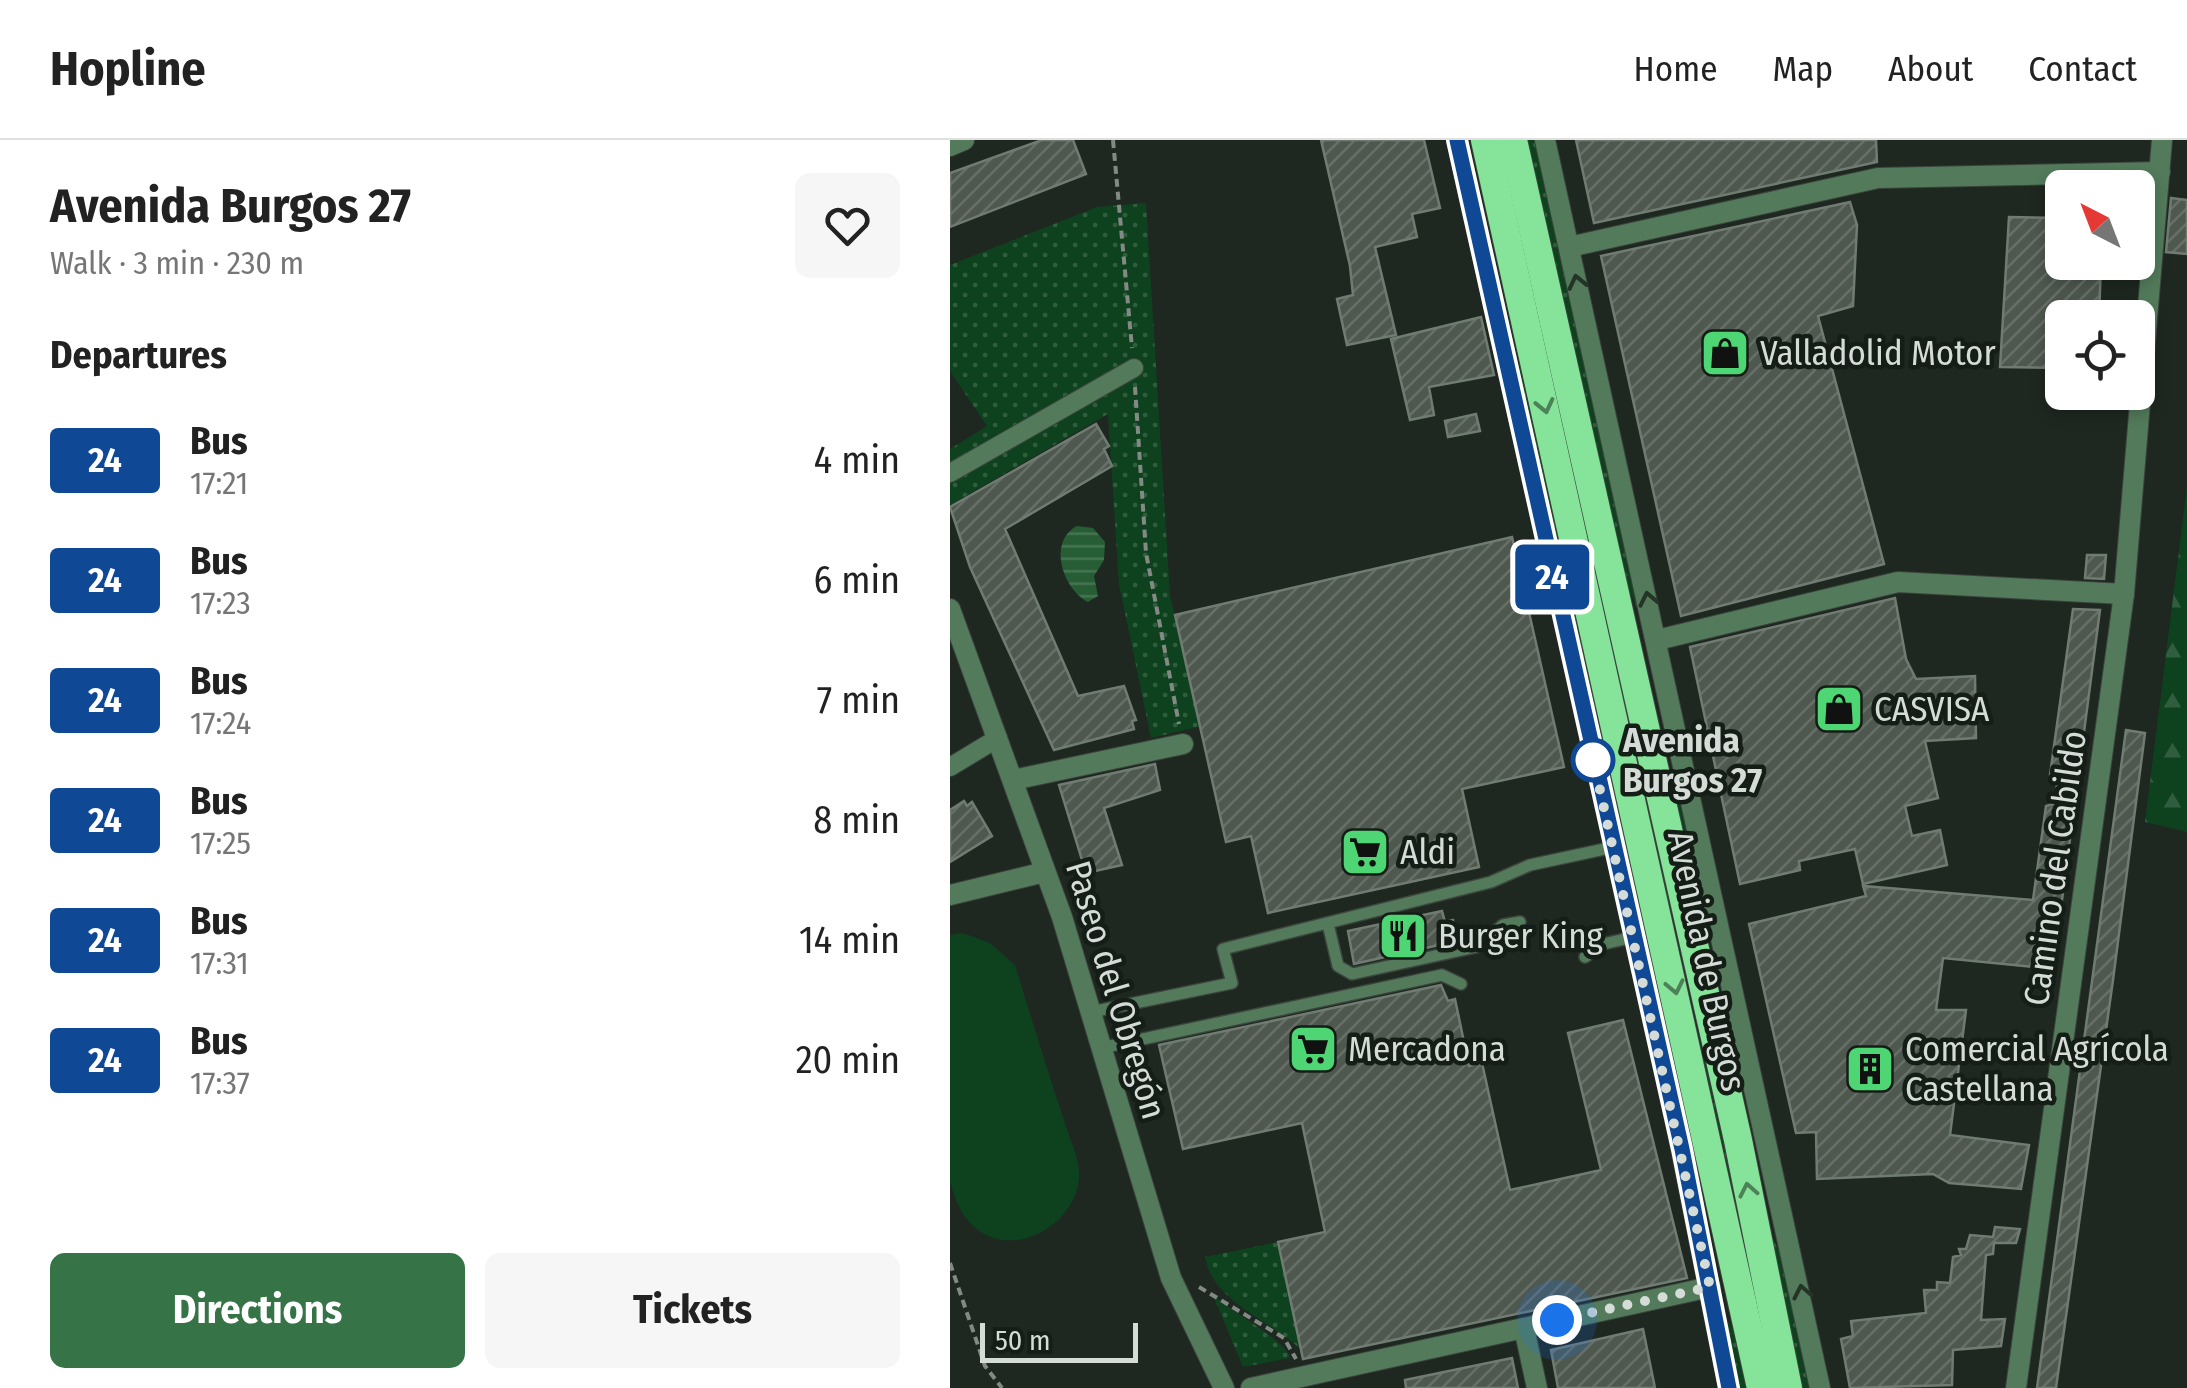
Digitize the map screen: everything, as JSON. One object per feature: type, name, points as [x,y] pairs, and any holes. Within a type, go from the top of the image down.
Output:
[{"type":"highway","name":"Avenida de Burgos","points":[[1485,140],[1679,942],[1711,1023],[1788,1388]]},
{"type":"highway","name":"Avenida de Burgos","points":[[1513,140],[1635,682],[1679,942],[1683,1029],[1760,1388]]},
{"type":"street","points":[[950,146],[964,140]]},
{"type":"street","name":"Avenida de Burgos","points":[[1457,140],[1676,1123],[1729,1388]]},
{"type":"street","name":"Avenida de Burgos","points":[[1545,140],[1792,1245],[1820,1388]]},
{"type":"street","name":"Camino del Cabildo","points":[[2016,1388],[2124,594],[2162,140]]},
{"type":"street","points":[[1569,247],[1878,178],[2160,172]]},
{"type":"street","points":[[1496,319],[1504,223]]},
{"type":"street","points":[[950,473],[1134,368]]},
{"type":"street","points":[[1657,640],[1898,582],[2124,594]]},
{"type":"street","name":"Paseo del Obregón","points":[[950,609],[1045,872],[1171,1278],[1224,1388]]},
{"type":"street","points":[[1575,680],[1645,932],[1679,942],[1706,922],[1709,875]]},
{"type":"street","points":[[1635,682],[1682,756]]},
{"type":"street","points":[[950,767],[998,738]]},
{"type":"street","points":[[1013,780],[1183,744]]},
{"type":"street","points":[[950,895],[1045,872]]},
{"type":"street","points":[[1676,1123],[1670,1047],[1683,1029],[1711,1023],[1732,1036],[1792,1245]]},
{"type":"street","points":[[1693,1202],[1744,1308]]},
{"type":"street","points":[[1251,1388],[1710,1287]]},
{"type":"street","points":[[1524,1328],[1537,1388]]},
{"type":"lane","points":[[1090,1012],[1232,984],[1223,949],[1491,882],[1530,865],[1614,848]]},
{"type":"lane","points":[[1328,924],[1338,966],[1352,974],[1476,948],[1503,925],[1520,922]]},
{"type":"lane","points":[[1585,957],[1603,944],[1634,937]]},
{"type":"lane","points":[[1101,1048],[1442,975],[1461,984]]},
{"type":"path","points":[[1113,140],[1146,553],[1183,744]]},
{"type":"path","points":[[950,1262],[986,1366],[1002,1388]]},
{"type":"path","points":[[1171,1278],[1212,1291],[1284,1338],[1297,1359]]},
{"type":"green space","points":[[1497,140],[1503,140],[1675,905],[1668,906]]},
{"type":"green space","points":[[1528,140],[1536,140],[1644,625],[1623,575]]},
{"type":"green space","points":[[1146,203],[1170,596],[1202,726],[1151,738],[1119,584],[1108,414],[950,505],[950,449],[987,426],[950,371],[950,265],[1097,207]]},
{"type":"green space","points":[[1521,352],[1610,754],[1577,655],[1519,389]]},
{"type":"green space","points":[[2187,487],[2187,832],[2145,822]]},
{"type":"green space","points":[[1670,781],[1692,841],[1699,905]]},
{"type":"green space","points":[[963,933],[990,943],[1015,965],[1078,1165],[1079,1179],[1065,1212],[1052,1225],[1020,1240],[985,1235],[970,1223],[950,1182],[950,935]]},
{"type":"green space","points":[[1707,1057],[1777,1388],[1771,1388],[1700,1060]]},
{"type":"green space","points":[[1768,1227],[1788,1272],[1812,1388],[1799,1388]]},
{"type":"green space","points":[[1278,1242],[1301,1350],[1219,1287],[1205,1257]]},
{"type":"green space","points":[[1213,1295],[1279,1343],[1290,1358],[1243,1367]]},
{"type":"green space","points":[[1723,1313],[1742,1345],[1750,1388],[1738,1388]]},
{"type":"shaded area","points":[[1077,526],[1093,528],[1105,542],[1104,560],[1094,576],[1098,596],[1088,602],[1072,587],[1062,565],[1063,543]]},
{"type":"building","points":[[1042,140],[1073,140],[1086,174],[950,227],[950,173]]},
{"type":"building","points":[[1321,140],[1424,140],[1440,208],[1412,214],[1417,237],[1375,247],[1396,335],[1347,345],[1337,299],[1353,295],[1350,266]]},
{"type":"building","points":[[1576,140],[1876,140],[1877,162],[1594,223]]},
{"type":"building","points":[[2171,198],[2187,200],[2187,254],[2166,252]]},
{"type":"building","points":[[1850,202],[1857,225],[1853,306],[1818,316],[1884,564],[1681,616],[1601,256]]},
{"type":"building","points":[[2009,217],[2045,218],[2045,280],[2100,280],[2100,300],[2045,300],[2045,368],[2000,367]]},
{"type":"building","points":[[1481,317],[1494,375],[1429,387],[1434,415],[1410,420],[1391,339]]},
{"type":"building","points":[[1476,414],[1480,431],[1448,437],[1445,421]]},
{"type":"building","points":[[1096,424],[1109,446],[1104,449],[1112,466],[1005,529],[1078,696],[1124,686],[1136,720],[1132,721],[1134,729],[1054,750],[970,567],[950,507]]},
{"type":"building","points":[[1512,537],[1564,767],[1462,789],[1479,867],[1268,913],[1251,836],[1226,842],[1175,615]]},
{"type":"building","points":[[2087,555],[2106,555],[2104,579],[2085,578]]},
{"type":"building","name":"CASVISA","points":[[1895,598],[1906,659],[1916,679],[1975,676],[1976,738],[1925,741],[1938,798],[1905,806],[1912,836],[1940,830],[1947,865],[1863,884],[1855,849],[1799,861],[1800,870],[1740,884],[1690,647]]},
{"type":"building","points":[[2073,609],[2100,610],[2053,969],[1943,958],[1936,1010],[1966,1010],[1950,1135],[2029,1145],[2021,1189],[1949,1183],[1933,1174],[1817,1179],[1816,1132],[1796,1133],[1749,924],[1866,896],[1863,886],[2033,900],[2046,806],[2060,802],[2054,774],[2050,775]]},
{"type":"building","points":[[2126,730],[2145,733],[2113,980],[2056,1388],[2037,1388]]},
{"type":"building","points":[[1155,764],[1160,790],[1104,808],[1122,865],[1086,873],[1059,785]]},
{"type":"building","points":[[964,801],[967,806],[972,802],[992,836],[950,862],[950,810]]},
{"type":"building","name":"Burger King","points":[[1442,911],[1445,922],[1453,920],[1457,941],[1354,964],[1348,931]]},
{"type":"building","points":[[1441,985],[1448,1001],[1455,999],[1469,1066],[1482,1063],[1510,1190],[1601,1170],[1568,1033],[1623,1020],[1687,1278],[1303,1359],[1278,1242],[1325,1232],[1302,1123],[1183,1149],[1159,1045]]},
{"type":"building","points":[[1995,1227],[2020,1229],[2016,1243],[1994,1243],[1993,1254],[1986,1255],[1981,1320],[2005,1319],[2001,1346],[1953,1350],[1952,1385],[1850,1388],[1841,1339],[1853,1336],[1851,1321],[1926,1313],[1924,1290],[1937,1290],[1937,1282],[1950,1283],[1953,1257],[1961,1255],[1959,1249],[1966,1249],[1970,1235],[1993,1237]]},
{"type":"building","points":[[1643,1329],[1655,1388],[1558,1388],[1551,1350]]},
{"type":"building","points":[[1512,1358],[1518,1388],[1406,1388],[1405,1380]]},
{"type":"bus line","name":"24","points":[[1457,140],[1682,1149],[1729,1388]]},
{"type":"place","name":"Valladolid Motor","points":[[1725,353]]},
{"type":"place","name":"CASVISA","points":[[1839,709]]},
{"type":"place","name":"Avenida Burgos 27","points":[[1593,760]]},
{"type":"place","name":"Aldi","points":[[1365,852]]},
{"type":"place","name":"Burger King","points":[[1403,936]]},
{"type":"place","name":"Mercadona","points":[[1313,1049]]},
{"type":"place","name":"Comercial Agrícola Castellana","points":[[1870,1069]]},
{"type":"route","points":[[1557,1320],[1710,1287],[1592,754],[1593,760]]}]
